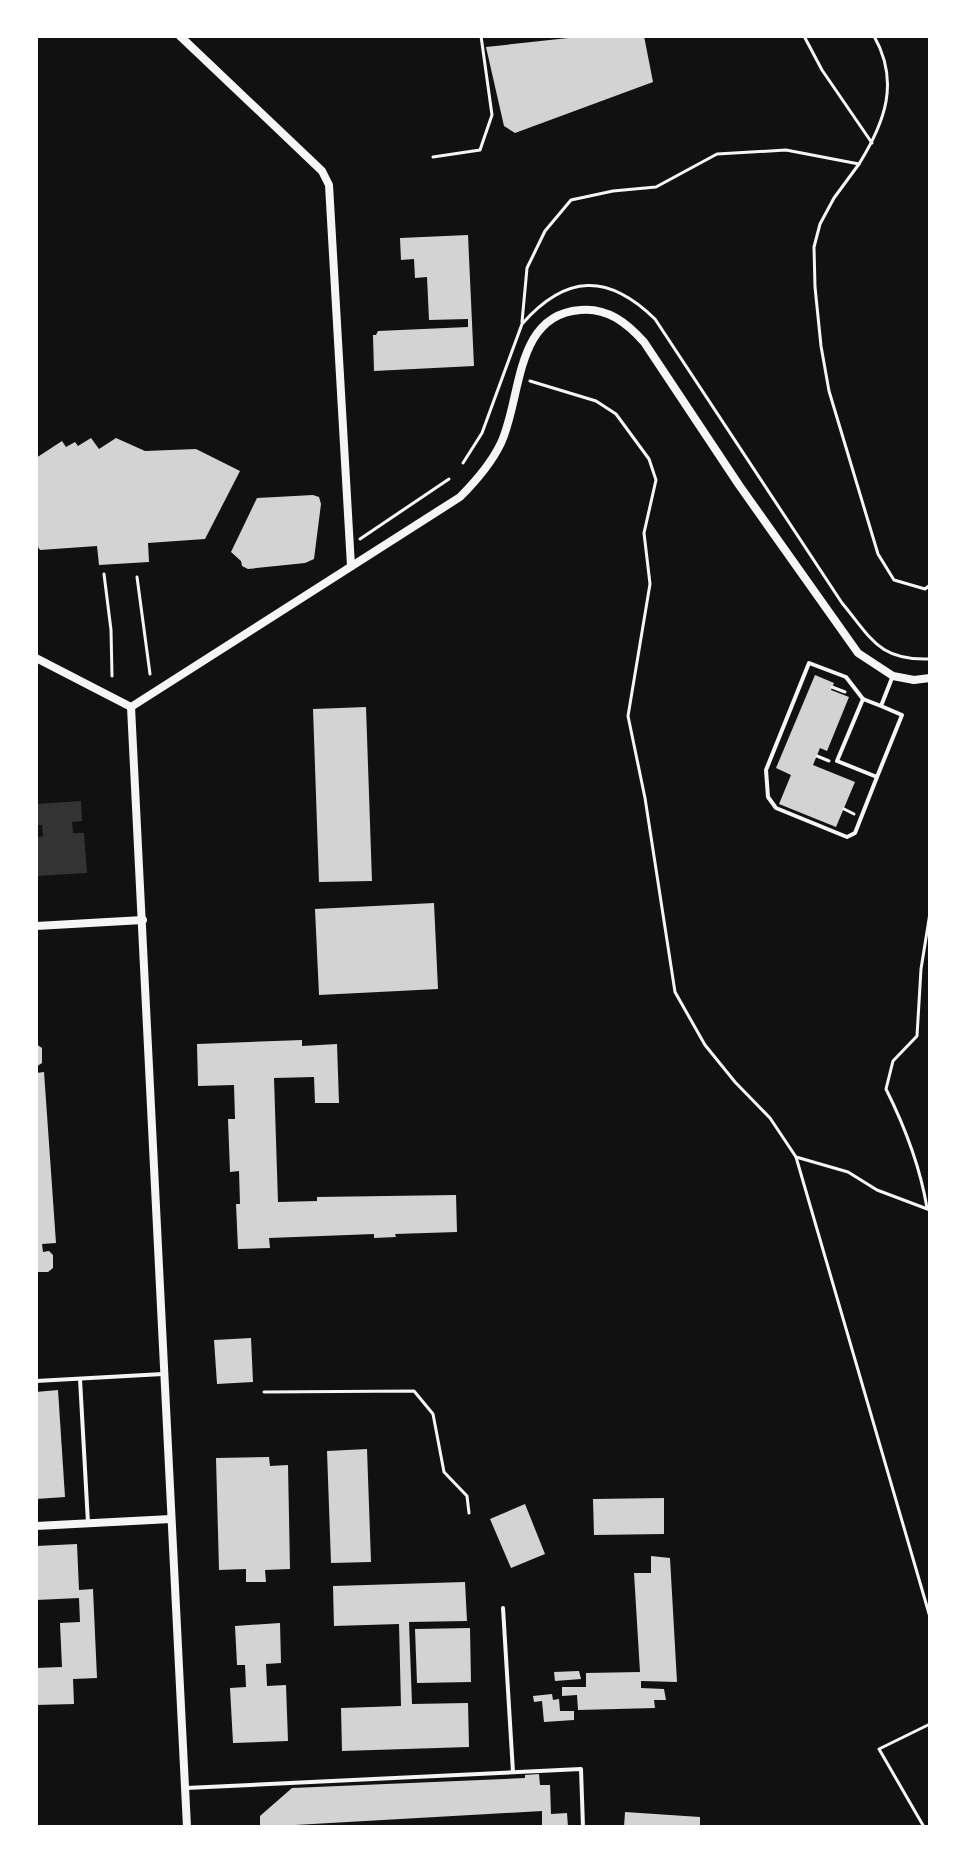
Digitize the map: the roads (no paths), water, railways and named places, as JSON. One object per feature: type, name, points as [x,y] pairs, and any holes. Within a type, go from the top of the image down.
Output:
[{"type":"street","points":[[180,36],[322,171],[329,185],[351,566]]},
{"type":"street","points":[[131,707],[460,497],[481,475],[507,428],[526,353],[537,332],[550,320],[568,312],[600,311],[619,319],[644,342],[851,645],[866,660],[893,676],[914,680],[930,678]]},
{"type":"street","points":[[36,658],[131,707]]},
{"type":"street","points":[[131,707],[187,1827]]},
{"type":"street","points":[[36,926],[143,920]]},
{"type":"street","points":[[36,1526],[171,1519]]},
{"type":"lane","points":[[809,663],[846,677],[863,699],[902,715],[855,833],[847,837],[776,808],[768,797],[766,770],[809,663]]},
{"type":"lane","points":[[881,706],[893,676]]},
{"type":"lane","points":[[863,699],[837,761],[877,777]]},
{"type":"lane","points":[[36,1381],[163,1374]]},
{"type":"lane","points":[[80,1379],[88,1523]]},
{"type":"lane","points":[[503,1608],[513,1772]]},
{"type":"lane","points":[[185,1788],[581,1769],[583,1827]]}]
